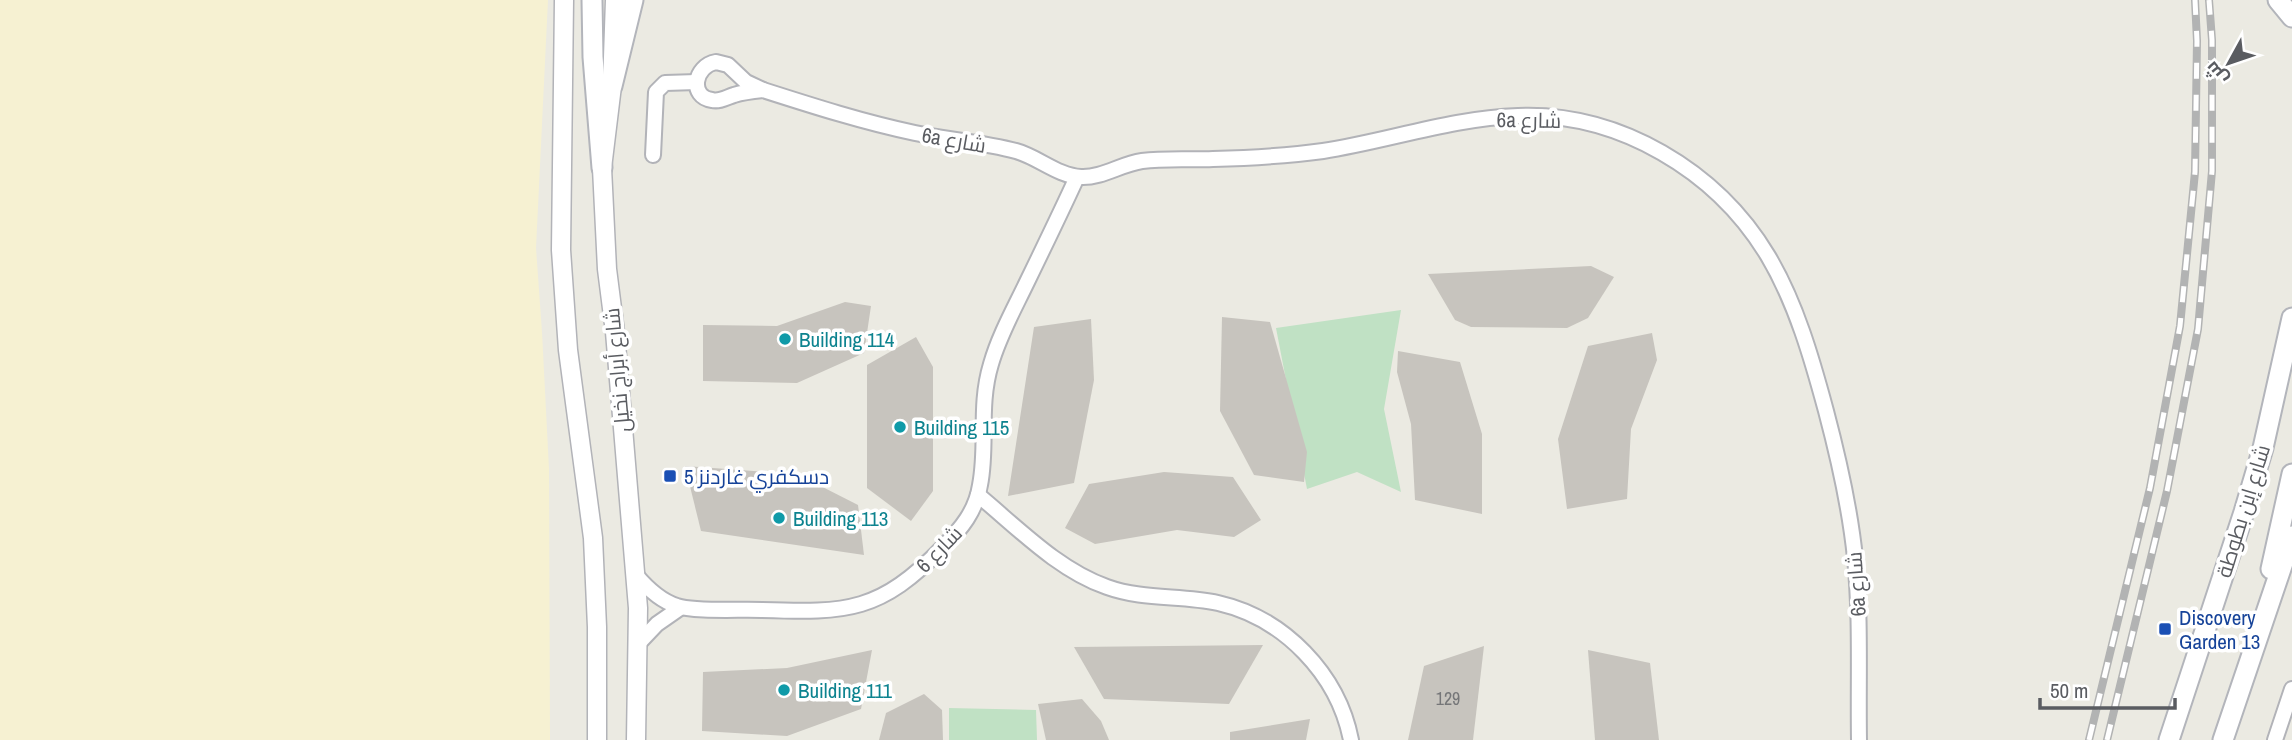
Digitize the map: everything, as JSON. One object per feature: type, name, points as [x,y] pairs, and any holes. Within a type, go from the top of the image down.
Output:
[{"type":"main road","points":[[592,0],[593,57],[602,168]]},
{"type":"main road","points":[[612,86],[633,0]]},
{"type":"main road","points":[[2278,0],[2292,17]]},
{"type":"main road","name":"شارع إبن بطوطة","points":[[2169,740],[2245,512],[2263,448],[2292,318]]},
{"type":"main road","points":[[2258,642],[2276,540],[2292,474]]},
{"type":"main road","points":[[2224,740],[2292,536]]},
{"type":"main road","points":[[2258,642],[2292,570]]},
{"type":"street","name":"شارع أبراج نخيل","points":[[564,0],[561,250],[568,350],[593,538],[598,639],[597,740]]},
{"type":"street","name":"شارع أبراج نخيل","points":[[615,0],[612,86],[602,168],[607,269],[636,575],[636,740]]},
{"type":"street","points":[[716,62],[728,65],[746,82],[762,90],[710,100],[700,93],[696,82],[700,70],[716,62]]},
{"type":"street","points":[[653,155],[656,92],[665,83],[696,82]]},
{"type":"street","name":"6a شارع","points":[[762,90],[883,126],[1014,150],[1077,177],[1090,177],[1139,162],[1260,157],[1325,150],[1452,125],[1517,116],[1551,117],[1616,131],[1647,144],[1676,161],[1703,180],[1728,203],[1749,228],[1768,256],[1783,286],[1811,358],[1834,442],[1852,530],[1858,613],[1859,740]]},
{"type":"street","name":"شارع 6","points":[[680,608],[822,611],[848,608],[871,601],[905,583],[961,529],[978,495],[982,476],[982,415],[991,363],[1008,320],[1077,177]]},
{"type":"street","points":[[978,495],[1054,557],[1094,582],[1126,593],[1227,606],[1257,617],[1276,629],[1294,642],[1321,672],[1341,707],[1351,740]]},
{"type":"street","points":[[636,575],[655,594],[680,608],[657,624],[638,644]]},
{"type":"street","points":[[2275,740],[2292,689]]},
{"type":"green space","points":[[1401,310],[1384,409],[1401,492],[1357,472],[1307,489],[1276,328]]},
{"type":"green space","points":[[949,708],[1036,710],[1037,740],[949,740]]},
{"type":"sand","points":[[0,0],[548,0],[536,248],[549,469],[550,740],[0,740]]},
{"type":"building","points":[[1591,266],[1614,277],[1588,318],[1567,328],[1471,327],[1455,320],[1428,274]]},
{"type":"building","name":"Building 114","points":[[845,302],[871,306],[864,353],[797,383],[703,381],[703,325],[777,326]]},
{"type":"building","points":[[1222,317],[1270,322],[1307,452],[1304,482],[1254,475],[1220,411]]},
{"type":"building","points":[[1091,319],[1094,380],[1074,483],[1008,496],[1034,327]]},
{"type":"building","points":[[1652,333],[1657,360],[1631,429],[1627,499],[1567,509],[1558,439],[1588,346]]},
{"type":"building","name":"Building 115","points":[[916,337],[933,367],[933,491],[911,521],[867,488],[867,365]]},
{"type":"building","points":[[1398,351],[1460,362],[1482,434],[1482,514],[1415,500],[1411,424],[1397,372]]},
{"type":"building","name":"Building 113","points":[[685,466],[797,474],[858,505],[864,555],[701,531]]},
{"type":"building","points":[[1164,472],[1233,477],[1261,520],[1234,537],[1177,530],[1095,544],[1065,528],[1089,484]]},
{"type":"building","points":[[1263,645],[1229,704],[1104,699],[1074,647]]},
{"type":"building","points":[[1484,646],[1473,740],[1408,740],[1424,666]]},
{"type":"building","name":"Building 111","points":[[872,650],[861,709],[787,736],[702,731],[703,672],[787,668]]},
{"type":"building","points":[[1588,650],[1650,663],[1659,740],[1595,740]]},
{"type":"building","points":[[924,694],[942,710],[943,740],[879,740],[886,713]]},
{"type":"building","points":[[1082,699],[1101,721],[1109,740],[1046,740],[1038,704]]},
{"type":"building","points":[[1310,719],[1306,740],[1230,740],[1230,732]]},
{"type":"railway","points":[[2089,740],[2150,488],[2180,326],[2195,172],[2195,0]]},
{"type":"railway","points":[[2107,740],[2167,491],[2198,329],[2212,171],[2212,40],[2209,0]]},
{"type":"place","name":"Building 114","points":[[785,339]]},
{"type":"place","name":"Building 115","points":[[900,427]]},
{"type":"place","name":"دسكفري غاردنز 5","points":[[670,476]]},
{"type":"place","name":"Building 113","points":[[779,518]]},
{"type":"place","name":"Discovery Garden 13","points":[[2165,629]]},
{"type":"place","name":"Building 111","points":[[784,690]]}]
